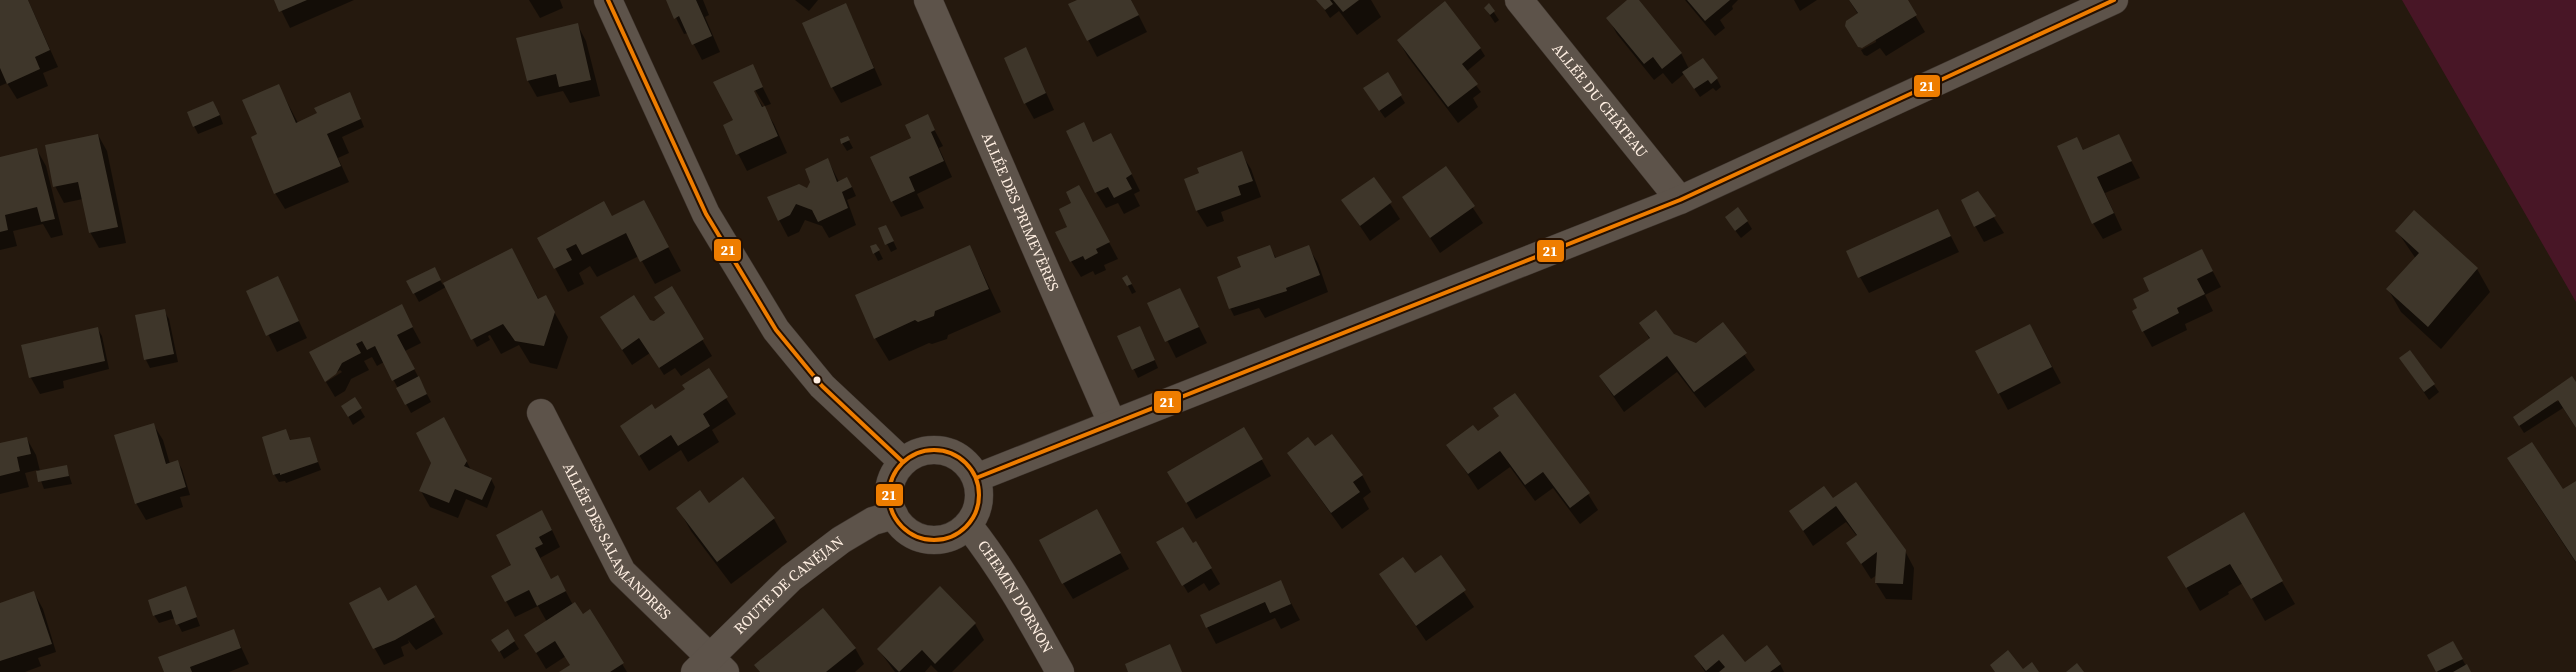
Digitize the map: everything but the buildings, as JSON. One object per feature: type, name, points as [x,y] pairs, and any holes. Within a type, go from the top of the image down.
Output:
[{"type":"street","points":[[608,0],[706,214],[776,330],[822,386],[903,462]]},
{"type":"street","name":"ALLÉE DES PRIMEVÈRES","points":[[928,0],[1112,423]]},
{"type":"street","name":"ALLÉE DU CHÂTEAU","points":[[1519,0],[1680,200]]},
{"type":"street","points":[[976,478],[1680,200],[2114,0]]},
{"type":"street","name":"ALLÉE DES SALAMANDRES","points":[[541,414],[622,572],[710,667]]},
{"type":"street","points":[[929,450],[944,451],[957,456],[968,466],[976,478],[979,502],[968,525],[957,534],[943,539],[929,540],[915,536],[903,528],[894,516],[890,499],[891,482],[903,462],[915,454],[929,450]]},
{"type":"street","name":"ROUTE DE CANÉJAN","points":[[710,667],[790,578],[841,540],[872,521],[894,516]]},
{"type":"street","name":"CHEMIN D'ORNON","points":[[968,525],[998,562],[1060,672]]},
{"type":"shaded area","points":[[2402,0],[2576,0],[2576,302]]},
{"type":"transit line","name":"21","points":[[608,0],[706,214],[776,330],[822,386],[903,462]]},
{"type":"transit line","name":"21","points":[[976,478],[1680,200],[2114,0]]},
{"type":"transit line","name":"21","points":[[934,450],[951,454],[966,463],[975,478],[979,495],[975,512],[966,527],[951,536],[934,540],[917,536],[902,527],[893,512],[889,495],[893,478],[902,463],[917,454],[934,450]]}]
